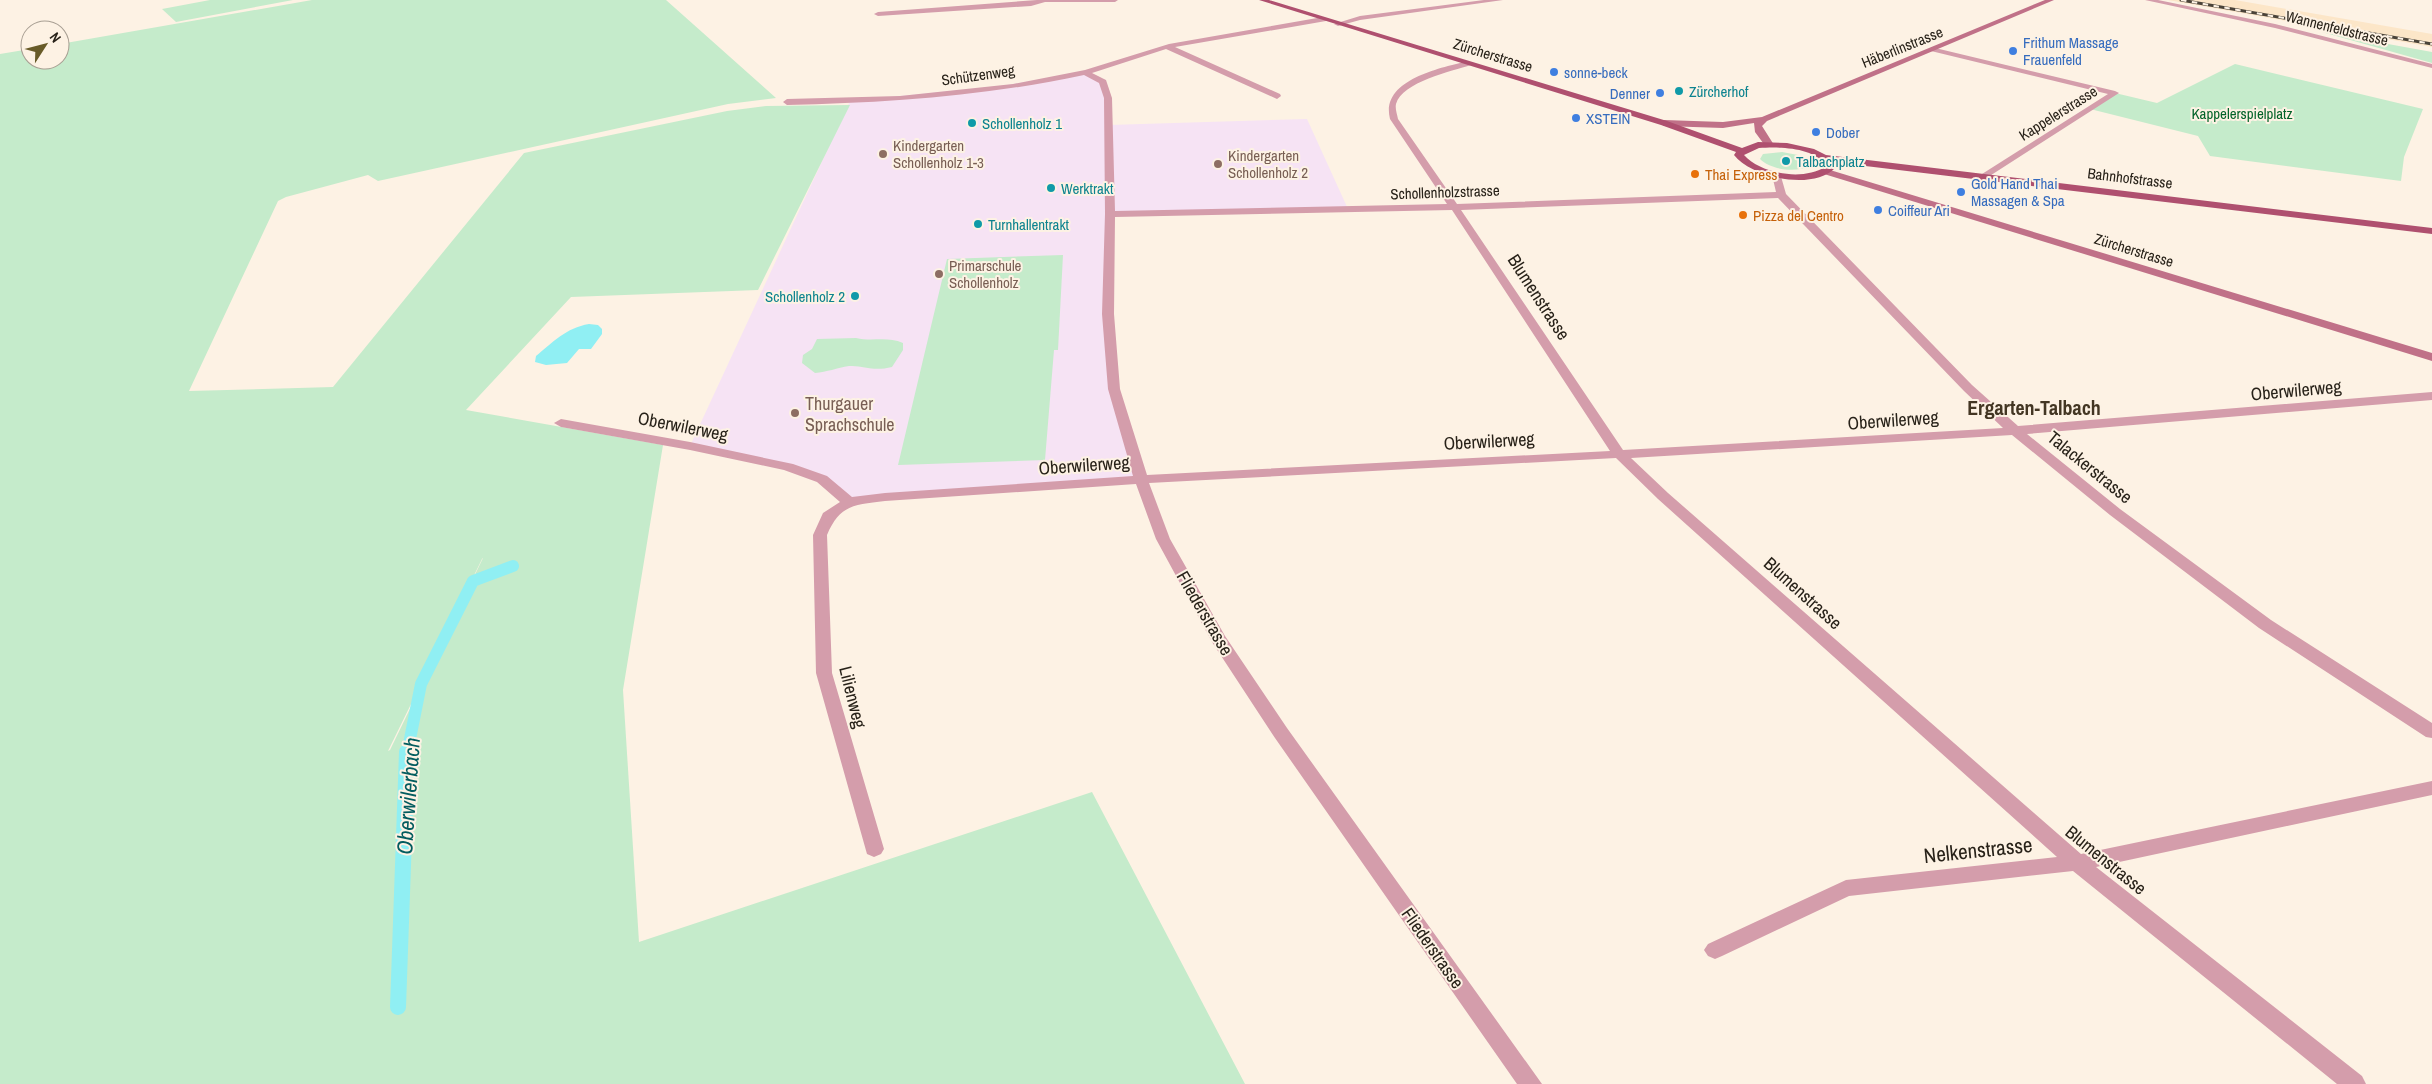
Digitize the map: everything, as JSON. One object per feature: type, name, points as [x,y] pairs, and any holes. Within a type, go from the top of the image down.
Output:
[{"type":"main road","name":"Zürcherstrasse","points":[[1262,0],[1664,123],[1742,151]]},
{"type":"main road","points":[[1758,145],[1769,145],[1801,148],[1825,158],[1830,163],[1830,168],[1827,172],[1806,177],[1777,175],[1750,166],[1742,161],[1740,155],[1742,151],[1758,145]]},
{"type":"main road","name":"Bahnhofstrasse","points":[[1825,158],[2432,231]]},
{"type":"street","points":[[878,14],[1031,4],[1045,0],[1115,0]]},
{"type":"street","points":[[1338,24],[1360,18],[1500,0]]},
{"type":"street","name":"Häberlinstrasse","points":[[1664,123],[1723,125],[1764,119],[2051,0]]},
{"type":"street","name":"Wannenfeldstrasse","points":[[2148,0],[2284,28],[2432,66]]},
{"type":"street","name":"Schützenweg","points":[[788,102],[900,99],[1001,86],[1085,72],[1168,47],[1323,19]]},
{"type":"street","points":[[1168,47],[1277,96]]},
{"type":"street","name":"Kappelerstrasse","points":[[1934,49],[2115,94],[1985,176]]},
{"type":"street","name":"Blumenstrasse","points":[[1468,63],[1412,83],[1398,92],[1392,104],[1394,119],[1455,207],[1618,453],[1663,496],[2076,864],[2354,1084]]},
{"type":"street","name":"Fliederstrasse","points":[[1085,72],[1103,82],[1108,98],[1110,214],[1108,314],[1114,388],[1141,480],[1163,539],[1232,660],[1292,750],[1530,1084]]},
{"type":"street","points":[[1764,119],[1757,125],[1759,132],[1769,145]]},
{"type":"street","name":"Zürcherstrasse","points":[[1827,172],[2432,357]]},
{"type":"street","points":[[1777,175],[1781,195]]},
{"type":"street","name":"Schollenholzstrasse","points":[[1110,214],[1455,207],[1781,195]]},
{"type":"street","name":"Talackerstrasse","points":[[1781,195],[1968,388],[2015,431],[2115,512],[2265,624],[2432,732]]},
{"type":"street","name":"Oberwilerweg","points":[[562,423],[690,446],[788,467],[822,479],[849,502],[885,497],[1141,480],[1618,453],[1797,445],[2015,431],[2164,420],[2432,396]]},
{"type":"street","name":"Lilienweg","points":[[849,502],[828,516],[820,535],[824,673],[874,849]]},
{"type":"street","name":"Nelkenstrasse","points":[[1715,950],[1846,888],[2076,864],[2432,788]]},
{"type":"shaded area","points":[[2168,0],[2235,0],[2432,34],[2432,47]]},
{"type":"shaded area","name":"Primarschule Schollenholz","points":[[1085,72],[1103,82],[1109,125],[1307,119],[1348,209],[1111,214],[1114,388],[1141,480],[849,502],[822,479],[690,446],[850,101],[1001,86]]},
{"type":"green space","points":[[210,0],[293,0],[176,22],[162,9]]},
{"type":"green space","points":[[312,0],[666,0],[776,98],[728,104],[378,181],[368,175],[286,197],[278,201],[189,391],[333,387],[524,153],[727,111],[766,106],[850,105],[758,290],[571,297],[466,410],[663,445],[623,690],[639,942],[1092,792],[1245,1084],[0,1084],[0,54],[20,51],[20,70],[70,70],[70,42]],"holes":[[[483,558],[390,750],[388,751],[482,559]]]},
{"type":"green space","points":[[2322,32],[2432,52],[2432,63]]},
{"type":"green space","name":"Kappelerspielplatz","points":[[2235,64],[2423,109],[2404,157],[2401,181],[2210,156],[2198,136],[2090,109],[2115,93],[2157,103]]},
{"type":"green space","points":[[1782,152],[1798,155],[1809,160],[1810,166],[1791,170],[1770,166],[1760,159],[1763,154]]},
{"type":"green space","points":[[1063,255],[1058,350],[1054,350],[1045,460],[898,465],[947,259]]},
{"type":"green space","points":[[856,338],[897,341],[903,343],[903,350],[892,367],[885,368],[874,369],[849,366],[815,373],[802,363],[803,355],[812,349],[817,339]]},
{"type":"water","points":[[589,324],[598,325],[602,329],[602,334],[591,349],[579,349],[567,363],[546,365],[535,362],[536,356],[560,336]]},
{"type":"waterway","name":"Oberwilerbach","points":[[407,754],[421,684],[473,581],[513,566]]},
{"type":"waterway","name":"Oberwilerbach","points":[[398,1007],[407,752]]},
{"type":"railway","points":[[2181,0],[2432,44]]},
{"type":"place","name":"Frithum Massage Frauenfeld","points":[[2013,51]]},
{"type":"place","name":"sonne-beck","points":[[1554,72]]},
{"type":"place","name":"Zürcherhof","points":[[1679,91]]},
{"type":"place","name":"Denner","points":[[1660,93]]},
{"type":"place","name":"XSTEIN","points":[[1576,118]]},
{"type":"place","name":"Schollenholz 1","points":[[972,123]]},
{"type":"place","name":"Dober","points":[[1816,132]]},
{"type":"place","name":"Kindergarten Schollenholz 1-3","points":[[883,154]]},
{"type":"place","name":"Talbachplatz","points":[[1786,161]]},
{"type":"place","name":"Kindergarten Schollenholz 2","points":[[1218,164]]},
{"type":"place","name":"Thai Express","points":[[1695,174]]},
{"type":"place","name":"Werktrakt","points":[[1051,188]]},
{"type":"place","name":"Gold Hand Thai Massagen & Spa","points":[[1961,192]]},
{"type":"place","name":"Coiffeur Ari","points":[[1878,210]]},
{"type":"place","name":"Pizza del Centro","points":[[1743,215]]},
{"type":"place","name":"Turnhallentrakt","points":[[978,224]]},
{"type":"place","name":"Primarschule Schollenholz","points":[[939,274]]},
{"type":"place","name":"Schollenholz 2","points":[[855,296]]},
{"type":"place","name":"Thurgauer Sprachschule","points":[[795,413]]},
{"type":"district","name":"Ergarten-Talbach","points":[[2034,407]]}]
